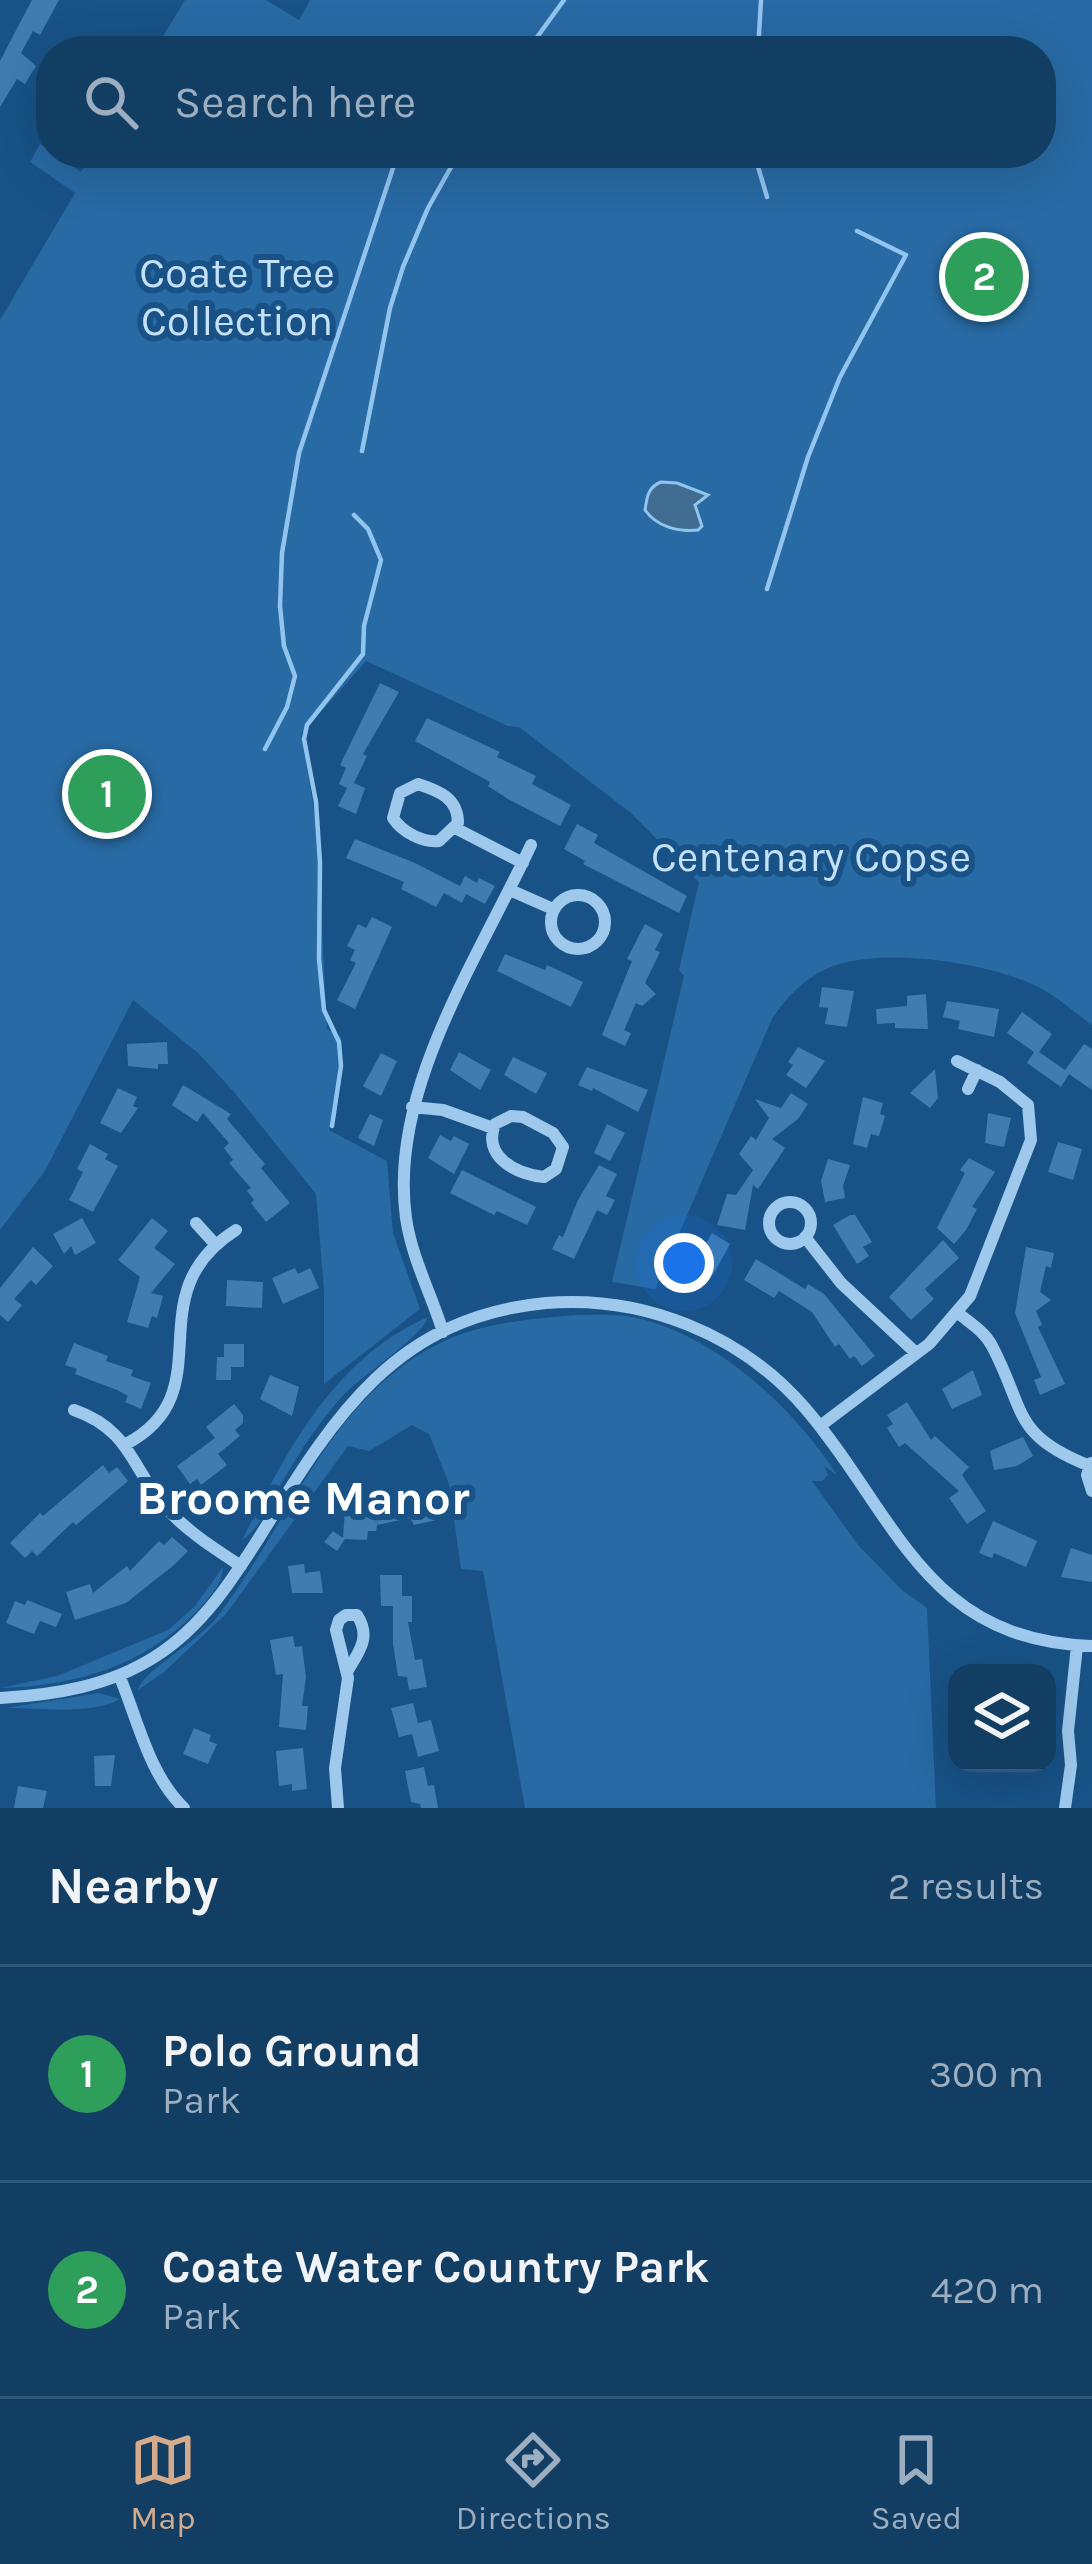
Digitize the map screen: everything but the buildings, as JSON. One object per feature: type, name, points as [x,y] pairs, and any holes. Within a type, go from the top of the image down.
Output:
[{"type":"street","points":[[421,785],[451,799],[458,815],[455,828],[446,838],[432,842],[399,828],[393,812],[400,793],[408,786],[421,785]]},
{"type":"street","points":[[455,828],[523,862]]},
{"type":"street","points":[[443,1332],[416,1264],[405,1212],[405,1153],[412,1106],[422,1072],[531,845]]},
{"type":"street","points":[[509,890],[553,909]]},
{"type":"street","points":[[570,896],[584,898],[602,910],[605,931],[593,947],[574,948],[555,936],[550,920],[553,909],[570,896]]},
{"type":"street","points":[[820,1426],[916,1354],[958,1313],[979,1280],[1033,1128],[1022,1097],[957,1061]]},
{"type":"street","points":[[968,1089],[976,1070]]},
{"type":"street","points":[[412,1106],[443,1110],[493,1128]]},
{"type":"street","points":[[523,1117],[557,1136],[562,1158],[552,1173],[533,1176],[496,1156],[493,1128],[506,1118],[523,1117]]},
{"type":"street","points":[[196,1223],[215,1244]]},
{"type":"street","points":[[126,1444],[156,1423],[172,1397],[179,1373],[181,1311],[192,1272],[215,1244],[236,1230]]},
{"type":"street","points":[[805,1237],[841,1283],[916,1354]]},
{"type":"street","points":[[0,1698],[68,1690],[119,1675],[186,1633],[242,1566],[348,1403],[385,1368],[473,1319],[545,1303],[616,1304],[654,1312],[713,1336],[742,1352],[789,1390],[820,1426],[901,1546],[962,1606],[1003,1627],[1050,1642],[1084,1646],[1068,1731],[1071,1766],[1065,1808]]},
{"type":"street","points":[[958,1313],[992,1346],[1016,1410],[1031,1431],[1059,1453],[1091,1464],[1088,1482],[1092,1491]]},
{"type":"street","points":[[74,1409],[126,1444],[167,1510],[242,1566]]},
{"type":"street","points":[[338,1808],[335,1768],[348,1670]]},
{"type":"street","points":[[119,1675],[157,1773],[184,1808]]},
{"type":"green space","points":[[185,0],[266,0],[299,20],[310,0],[1092,0],[1092,1025],[1038,987],[963,964],[874,958],[818,973],[772,1019],[655,1289],[612,1282],[684,976],[679,970],[699,882],[631,813],[519,727],[366,661],[301,734],[317,828],[327,1029],[341,1037],[340,1088],[329,1130],[387,1161],[393,1233],[420,1309],[324,1384],[324,1290],[316,1194],[199,1054],[133,1000],[45,1171],[0,1230],[0,320],[75,193],[39,168],[81,172],[84,168],[1056,168],[1056,36],[163,36]]},
{"type":"green space","points":[[576,1315],[633,1317],[693,1339],[749,1377],[819,1449],[837,1475],[824,1466],[828,1475],[812,1481],[858,1545],[927,1608],[936,1808],[525,1808],[483,1571],[461,1569],[449,1484],[429,1434],[412,1425],[369,1451],[348,1446],[226,1614],[138,1690],[150,1674],[217,1617],[341,1428],[403,1366],[442,1342],[474,1330]]},
{"type":"green space","points":[[428,1317],[414,1336],[348,1390],[331,1410],[259,1522],[242,1540],[296,1441],[339,1383],[365,1357]]},
{"type":"green space","points":[[223,1567],[217,1586],[195,1613],[129,1660],[80,1678],[0,1688],[57,1676],[168,1630],[194,1607]]},
{"type":"green space","points":[[99,1693],[120,1699],[81,1709],[6,1708]]},
{"type":"shaded area","points":[[661,482],[708,495],[695,505],[702,526],[698,530],[668,527],[645,510],[651,490]]},
{"type":"waterway","points":[[538,36],[564,0]]},
{"type":"waterway","points":[[759,36],[761,0]]},
{"type":"waterway","points":[[265,749],[287,707],[295,676],[284,646],[280,606],[282,553],[299,453],[393,168]]},
{"type":"waterway","points":[[362,451],[390,308],[428,208],[451,168]]},
{"type":"waterway","points":[[758,168],[767,197]]},
{"type":"waterway","points":[[767,589],[808,457],[840,377],[906,255],[857,231]]},
{"type":"waterway","points":[[332,1126],[341,1066],[339,1042],[324,1010],[316,802],[304,739],[307,725],[363,654],[364,626],[381,560],[368,529],[354,515]]},
{"type":"place","name":"Coate Water Country Park","points":[[984,277]]},
{"type":"place","name":"Polo Ground","points":[[107,794]]},
{"type":"district","name":"Broome Manor","points":[[303,1497]]},
{"type":"park label","name":"Coate Tree Collection","points":[[237,296]]},
{"type":"park label","name":"Centenary Copse","points":[[811,856]]}]
